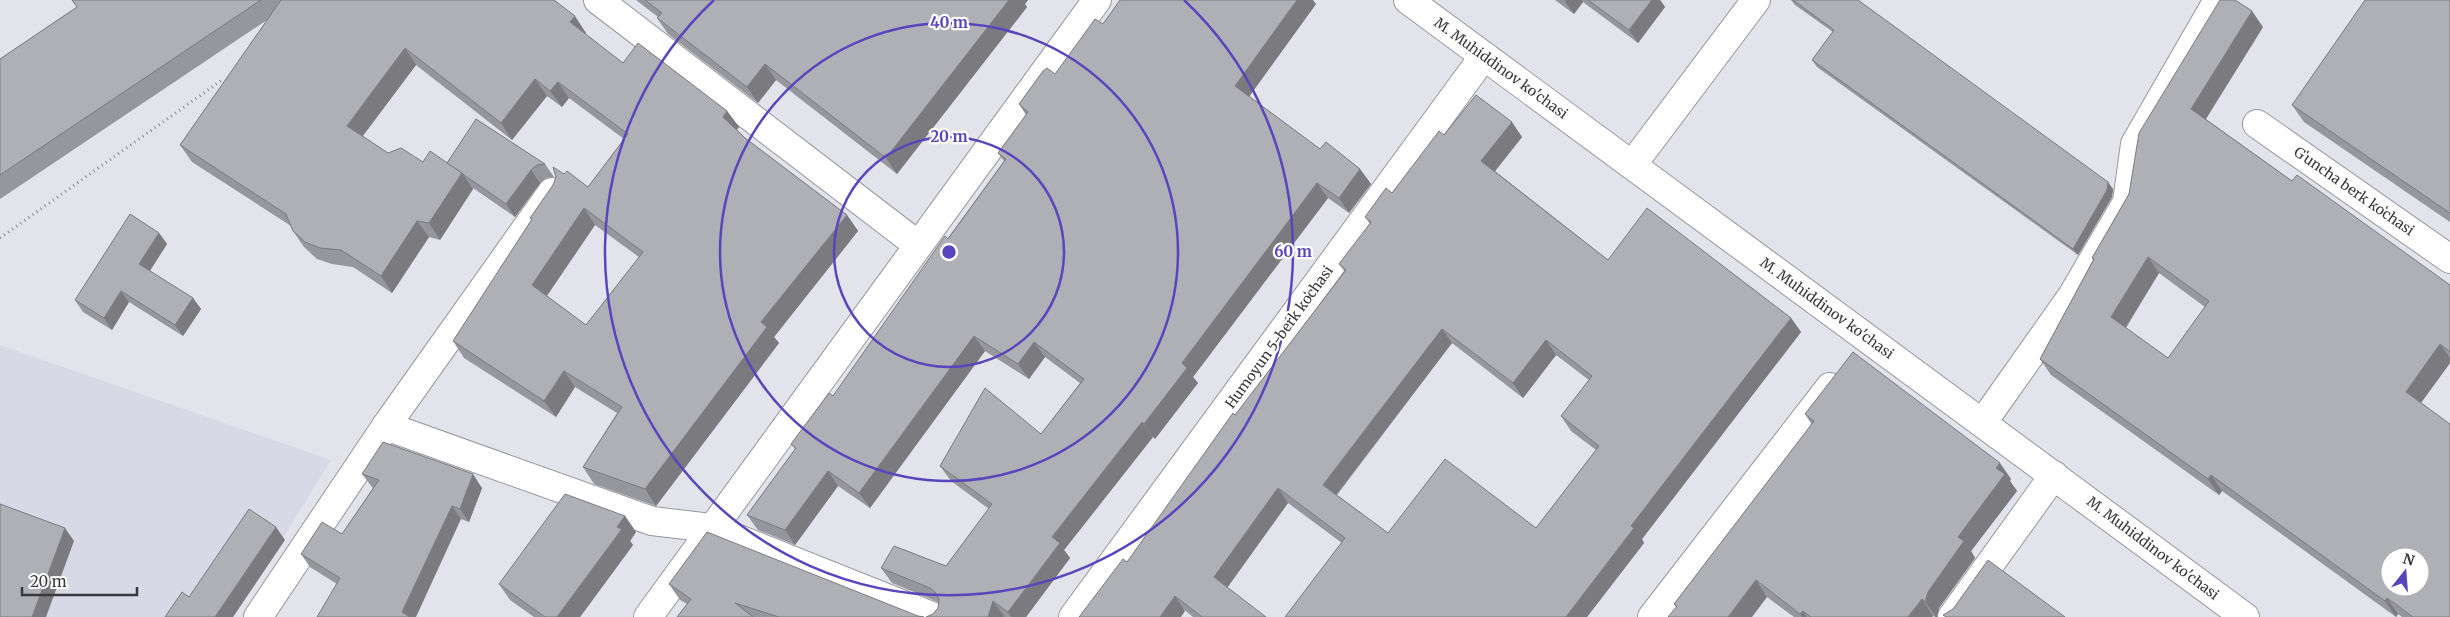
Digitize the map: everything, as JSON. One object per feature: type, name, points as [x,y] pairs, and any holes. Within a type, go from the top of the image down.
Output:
[{"type":"street","points":[[598,0],[918,245]]},
{"type":"street","points":[[648,617],[1098,0]]},
{"type":"street","name":"M. Muhiddinov ko'chasi","points":[[1408,0],[1983,422],[2245,617]]},
{"type":"street","points":[[1632,165],[1756,0]]},
{"type":"street","points":[[1983,422],[2072,296],[2127,202],[2135,144],[2218,0]]},
{"type":"street","name":"Humoyun 5-berk koʻchasi","points":[[1073,617],[1484,56]]},
{"type":"street","name":"Gʻuncha berk koʻchasi","points":[[2257,124],[2450,259]]},
{"type":"street","points":[[258,617],[386,426],[552,192]]},
{"type":"street","points":[[1652,617],[1867,338]]},
{"type":"street","points":[[386,426],[652,521],[712,528],[934,617]]},
{"type":"street","points":[[1952,617],[2054,475]]},
{"type":"path","points":[[0,238],[222,80]]},
{"type":"shaded area","points":[[0,345],[331,460],[234,617],[0,617]]},
{"type":"building","points":[[72,0],[261,0],[0,175],[0,59],[77,7]]},
{"type":"building","points":[[281,0],[554,0],[575,16],[570,22],[623,63],[638,43],[727,111],[723,117],[745,138],[847,215],[761,322],[767,327],[645,489],[583,467],[622,407],[564,371],[544,401],[453,341],[532,219],[530,218],[553,185],[556,177],[553,167],[564,174],[567,171],[588,187],[628,134],[558,82],[550,91],[535,79],[501,123],[405,48],[347,126],[388,153],[401,148],[423,162],[430,151],[462,173],[429,223],[417,221],[381,276],[341,250],[320,248],[305,242],[293,231],[286,214],[180,145]],"holes":[[[584,208],[643,252],[586,325],[532,285]]]},
{"type":"building","points":[[645,0],[1009,0],[886,158],[765,64],[747,87],[657,18],[662,13]]},
{"type":"building","points":[[1120,0],[1297,0],[1235,86],[1320,149],[1326,142],[1360,169],[1339,198],[1317,183],[1182,363],[1187,368],[1052,537],[1060,543],[1008,612],[993,601],[988,617],[926,617],[933,614],[938,608],[939,599],[935,592],[930,588],[881,568],[894,546],[946,566],[992,504],[940,466],[985,388],[1041,434],[1084,379],[1034,342],[1018,364],[974,336],[859,493],[828,471],[785,530],[747,515],[796,448],[791,444],[829,393],[833,396],[945,236],[948,239],[1006,159],[998,153],[1028,112],[1019,104],[1043,71],[1047,68],[1055,74],[1095,19],[1103,24]]},
{"type":"building","points":[[1588,0],[1652,0],[1629,30]]},
{"type":"building","points":[[1793,0],[1858,0],[2108,182],[2107,190],[2073,249],[1812,60],[1834,30]]},
{"type":"building","points":[[2220,0],[2235,0],[2252,11],[2191,109],[2292,181],[2297,175],[2450,285],[2450,352],[2440,344],[2406,392],[2450,424],[2450,617],[2413,617],[2387,598],[2385,601],[2211,475],[2208,479],[2040,359],[2094,259],[2092,258],[2129,194],[2139,133]],"holes":[[[2148,257],[2209,301],[2168,358],[2111,317]]]},
{"type":"building","points":[[2365,0],[2450,0],[2450,213],[2292,105]]},
{"type":"building","points":[[1476,95],[1512,122],[1481,161],[1608,260],[1647,208],[1791,318],[1631,526],[1634,528],[1566,617],[1285,617],[1345,538],[1278,488],[1214,577],[1266,617],[1202,617],[1175,596],[1160,617],[1079,617],[1123,559],[1127,562],[1233,413],[1235,415],[1346,270],[1339,264],[1371,222],[1365,217],[1386,188],[1392,193],[1439,131],[1444,135]],"holes":[[[1442,329],[1513,383],[1546,340],[1592,376],[1561,416],[1599,446],[1536,528],[1445,459],[1388,533],[1323,485]]]},
{"type":"building","points":[[476,119],[545,164],[537,165],[531,170],[506,204],[447,163]]},
{"type":"building","points":[[130,214],[159,233],[139,264],[193,298],[175,325],[121,291],[104,318],[75,300]]},
{"type":"building","points":[[1853,352],[2000,463],[1996,468],[2005,474],[1958,537],[1964,541],[1928,592],[1925,602],[1922,599],[1908,617],[1811,617],[1803,611],[1800,614],[1756,580],[1728,617],[1668,617],[1677,606],[1674,604],[1814,421],[1805,414]]},
{"type":"building","points":[[383,442],[473,474],[460,509],[452,506],[402,612],[410,617],[317,617],[340,578],[301,554],[322,522],[342,534],[379,480],[362,474]]},
{"type":"building","points":[[565,494],[625,516],[617,527],[622,529],[557,617],[545,617],[499,584]]},
{"type":"building","points":[[0,504],[65,528],[32,617],[0,617]]},
{"type":"building","points":[[249,509],[276,527],[215,617],[165,617],[182,592],[189,597]]},
{"type":"building","points":[[707,532],[924,617],[779,617],[735,603],[753,617],[677,617],[691,599],[669,584]]},
{"type":"building","points":[[1988,560],[2065,617],[1946,617],[1943,615],[1953,609]]}]
